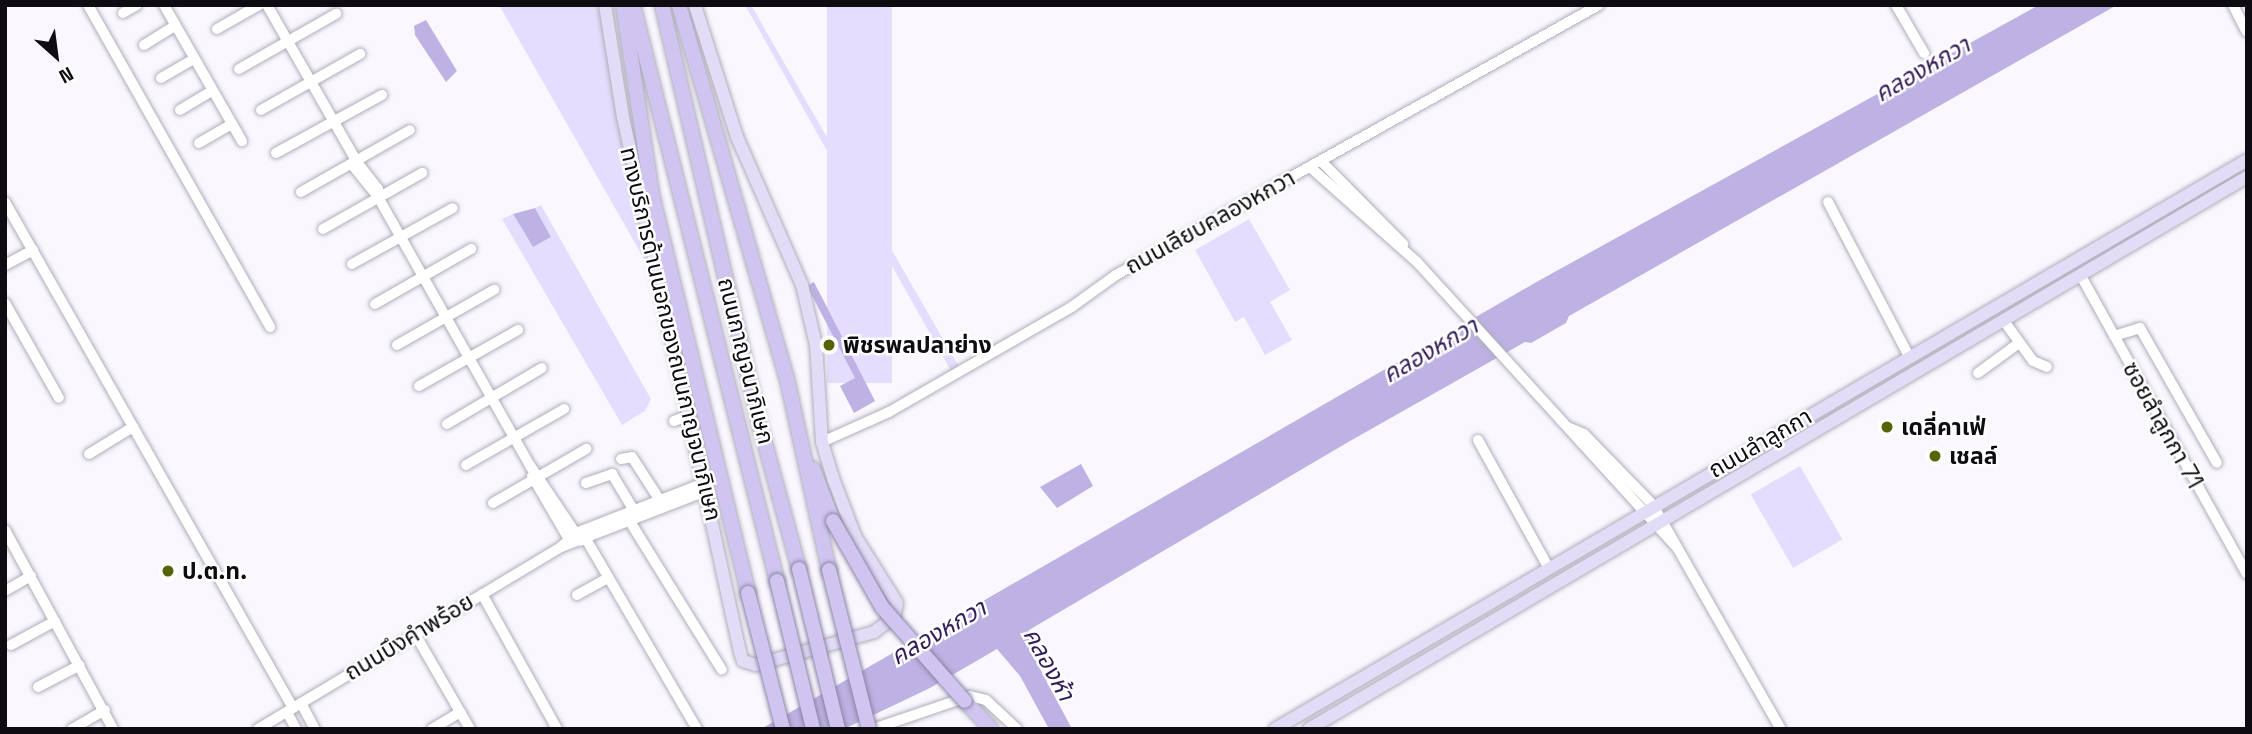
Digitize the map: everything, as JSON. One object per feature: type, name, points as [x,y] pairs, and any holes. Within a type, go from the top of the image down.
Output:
[{"type":"highway","points":[[623,5],[652,195],[763,660],[783,729]]},
{"type":"highway","name":"ถนนกาญจนาภิเษก","points":[[633,5],[813,729]]},
{"type":"highway","name":"ถนนกาญจนาภิเษก","points":[[662,5],[761,429],[838,729]]},
{"type":"highway","points":[[679,5],[729,169],[802,442],[829,570],[871,729]]},
{"type":"highway","points":[[802,442],[833,521],[882,607],[991,729]]},
{"type":"highway","points":[[763,660],[774,729]]},
{"type":"main road","name":"ทางบริการด้านนอกของถนนกาญจนาภิเษก","points":[[605,5],[622,117],[743,662],[755,665],[831,648],[886,625],[897,603],[855,536],[822,442]]},
{"type":"main road","points":[[695,5],[737,137],[802,285],[816,345],[822,442]]},
{"type":"main road","name":"ถนนลำลูกกา","points":[[1275,729],[2247,160]]},
{"type":"main road","name":"ถนนลำลูกกา","points":[[1310,729],[2247,177]]},
{"type":"street","points":[[88,5],[270,327]]},
{"type":"street","points":[[123,13],[137,5]]},
{"type":"street","points":[[164,5],[242,141]]},
{"type":"street","points":[[216,29],[259,5]]},
{"type":"street","points":[[267,5],[356,161],[360,176],[378,198],[536,478],[574,540],[608,578],[698,729]]},
{"type":"street","name":"ถนนเลียบคลองหกวา","points":[[822,442],[889,412],[1073,306],[1116,275],[1599,5]]},
{"type":"street","points":[[1896,5],[1924,52]]},
{"type":"street","points":[[2233,5],[2247,32]]},
{"type":"street","points":[[239,69],[335,14]]},
{"type":"street","points":[[144,45],[175,26]]},
{"type":"street","points":[[261,110],[360,54]]},
{"type":"street","points":[[161,78],[194,59]]},
{"type":"street","points":[[180,110],[212,91]]},
{"type":"street","points":[[276,153],[382,95]]},
{"type":"street","points":[[199,143],[232,124]]},
{"type":"street","points":[[301,192],[410,131]]},
{"type":"street","points":[[1321,161],[1347,191],[1393,230],[1409,253],[1452,302],[1649,508],[1677,548],[1781,729]]},
{"type":"street","points":[[1310,167],[1409,253]]},
{"type":"street","points":[[323,229],[422,173]]},
{"type":"street","points":[[5,202],[293,708],[315,729]]},
{"type":"street","points":[[1828,202],[1909,356]]},
{"type":"street","points":[[352,264],[453,208]]},
{"type":"street","points":[[375,304],[471,249]]},
{"type":"street","points":[[5,265],[33,250]]},
{"type":"street","name":"ซอยลำลูกกา 71","points":[[2081,276],[2247,574]]},
{"type":"street","points":[[397,345],[494,290]]},
{"type":"street","points":[[5,303],[59,398]]},
{"type":"street","points":[[2004,320],[2032,361],[2047,367]]},
{"type":"street","points":[[2114,336],[2140,328],[2217,463]]},
{"type":"street","points":[[419,386],[518,330]]},
{"type":"street","points":[[1978,373],[2019,343]]},
{"type":"street","points":[[447,424],[542,368]]},
{"type":"street","points":[[466,465],[564,409]]},
{"type":"street","points":[[674,421],[690,415]]},
{"type":"street","points":[[89,454],[133,427]]},
{"type":"street","points":[[1478,440],[1548,567]]},
{"type":"street","points":[[493,503],[586,449]]},
{"type":"street","points":[[621,459],[632,457],[659,499]]},
{"type":"street","points":[[586,482],[612,474],[633,509]]},
{"type":"street","name":"ถนนบึงคำพร้อย","points":[[258,729],[574,540],[633,509],[705,487]]},
{"type":"street","name":"ถนนบึงคำพร้อย","points":[[574,540],[705,487]]},
{"type":"street","points":[[629,520],[722,670]]},
{"type":"street","points":[[6,533],[113,729]]},
{"type":"street","points":[[5,592],[31,576]]},
{"type":"street","points":[[578,595],[608,578]]},
{"type":"street","points":[[482,594],[557,729]]},
{"type":"street","points":[[11,645],[55,621]]},
{"type":"street","points":[[415,634],[470,729]]},
{"type":"street","points":[[38,687],[80,665]]},
{"type":"street","points":[[871,729],[970,696],[986,699],[1017,729]]},
{"type":"street","points":[[293,708],[296,729]]},
{"type":"street","points":[[72,729],[105,710]]},
{"type":"street","points":[[432,729],[460,712]]},
{"type":"shaded area","points":[[499,5],[599,5],[647,264]]},
{"type":"shaded area","points":[[745,5],[751,5],[959,367],[951,371]]},
{"type":"shaded area","points":[[827,5],[892,5],[892,383],[827,383]]},
{"type":"shaded area","points":[[541,205],[651,399],[645,411],[622,425],[502,219],[513,214],[533,247],[551,237],[535,208]]},
{"type":"shaded area","points":[[1249,219],[1290,290],[1270,302],[1292,340],[1265,355],[1244,317],[1235,322],[1195,250]]},
{"type":"shaded area","points":[[1800,466],[1842,540],[1793,568],[1751,494]]},
{"type":"water","name":"คลองหกวา","points":[[2039,5],[2117,5],[1569,316],[1566,323],[1531,343],[1525,342],[1350,441],[1029,630],[1029,648],[1072,729],[1049,729],[1020,676],[997,649],[930,688],[844,729],[761,729],[1540,280]]},
{"type":"water","points":[[426,20],[457,71],[446,82],[415,35],[414,26]]},
{"type":"water","points":[[535,208],[551,237],[533,247],[513,214]]},
{"type":"water","points":[[814,282],[875,401],[854,413],[840,386],[855,378],[807,286]]},
{"type":"water","points":[[1081,464],[1093,486],[1057,508],[1040,487]]},
{"type":"place","name":"พิชรพลปลาย่าง","points":[[829,345]]},
{"type":"place","name":"เดลี่คาเฟ่","points":[[1887,427]]},
{"type":"place","name":"เชลล์","points":[[1935,456]]},
{"type":"place","name":"ป.ต.ท.","points":[[168,571]]},
{"type":"water label","name":"คลองห้า","points":[[1049,664]]}]
